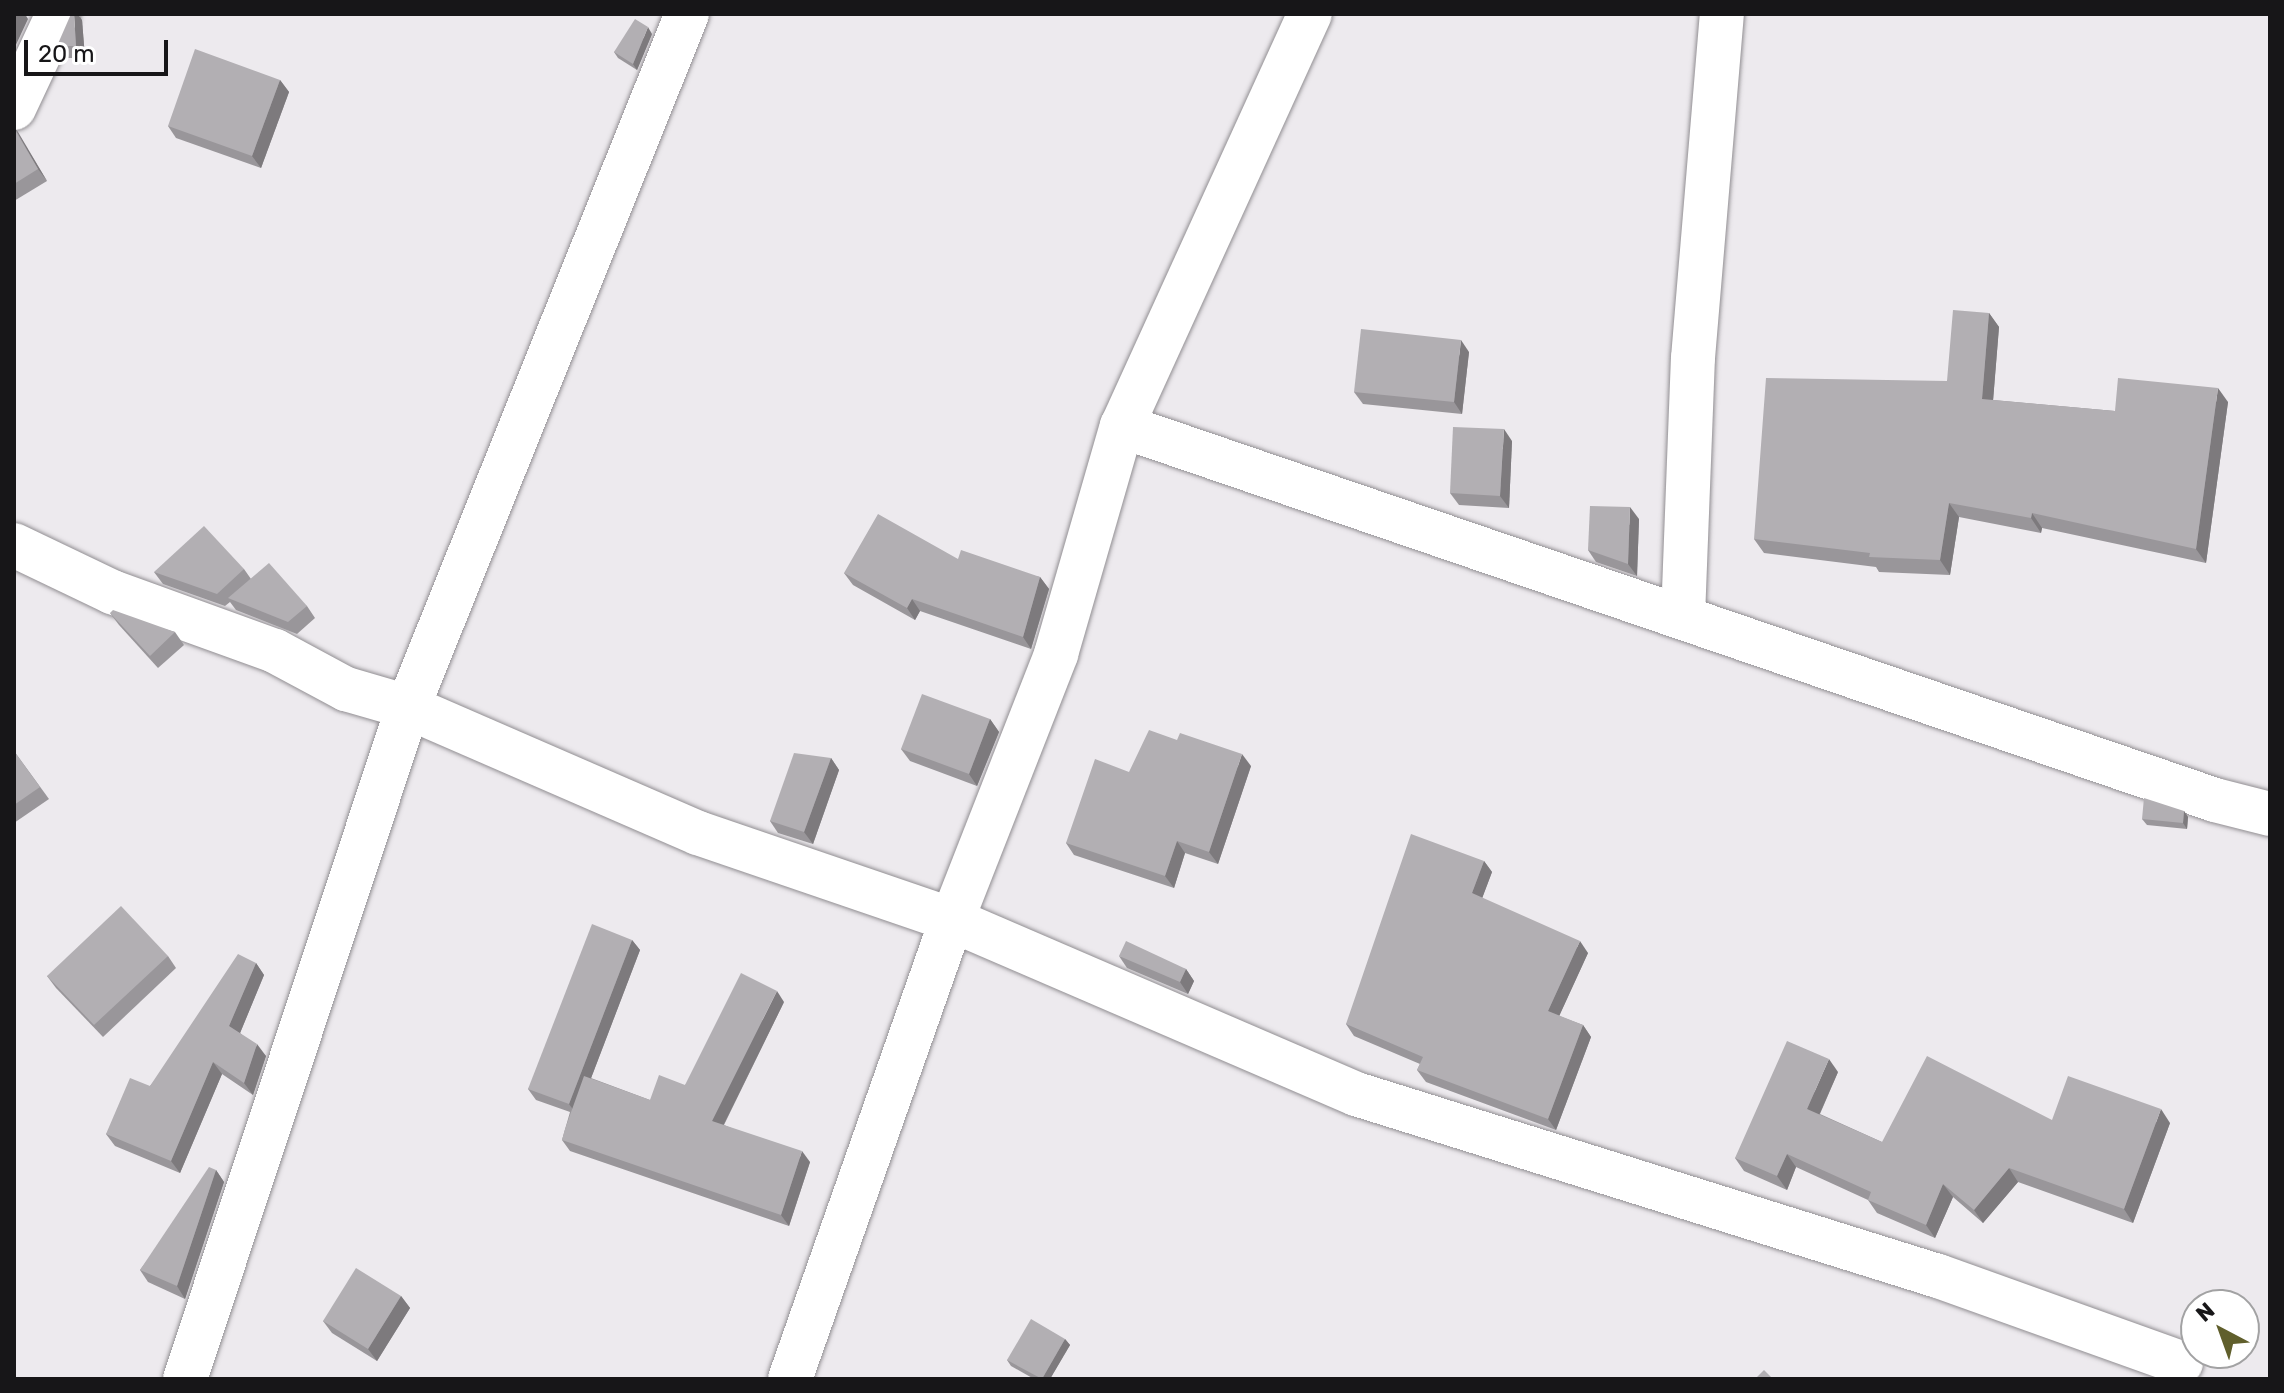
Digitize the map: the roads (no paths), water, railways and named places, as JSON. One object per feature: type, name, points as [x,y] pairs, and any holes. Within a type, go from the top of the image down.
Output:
[{"type":"street","points":[[14,108],[58,14]]},
{"type":"street","points":[[185,1379],[408,707],[687,14]]},
{"type":"street","points":[[790,1379],[952,920],[1056,654],[1122,426],[1310,14]]},
{"type":"street","points":[[1683,617],[1693,358],[1722,14]]},
{"type":"street","points":[[1122,426],[2270,814]]},
{"type":"street","points":[[14,545],[112,592],[275,651],[346,689],[408,707],[698,833],[952,920],[1356,1094],[1938,1276],[2180,1363]]}]
